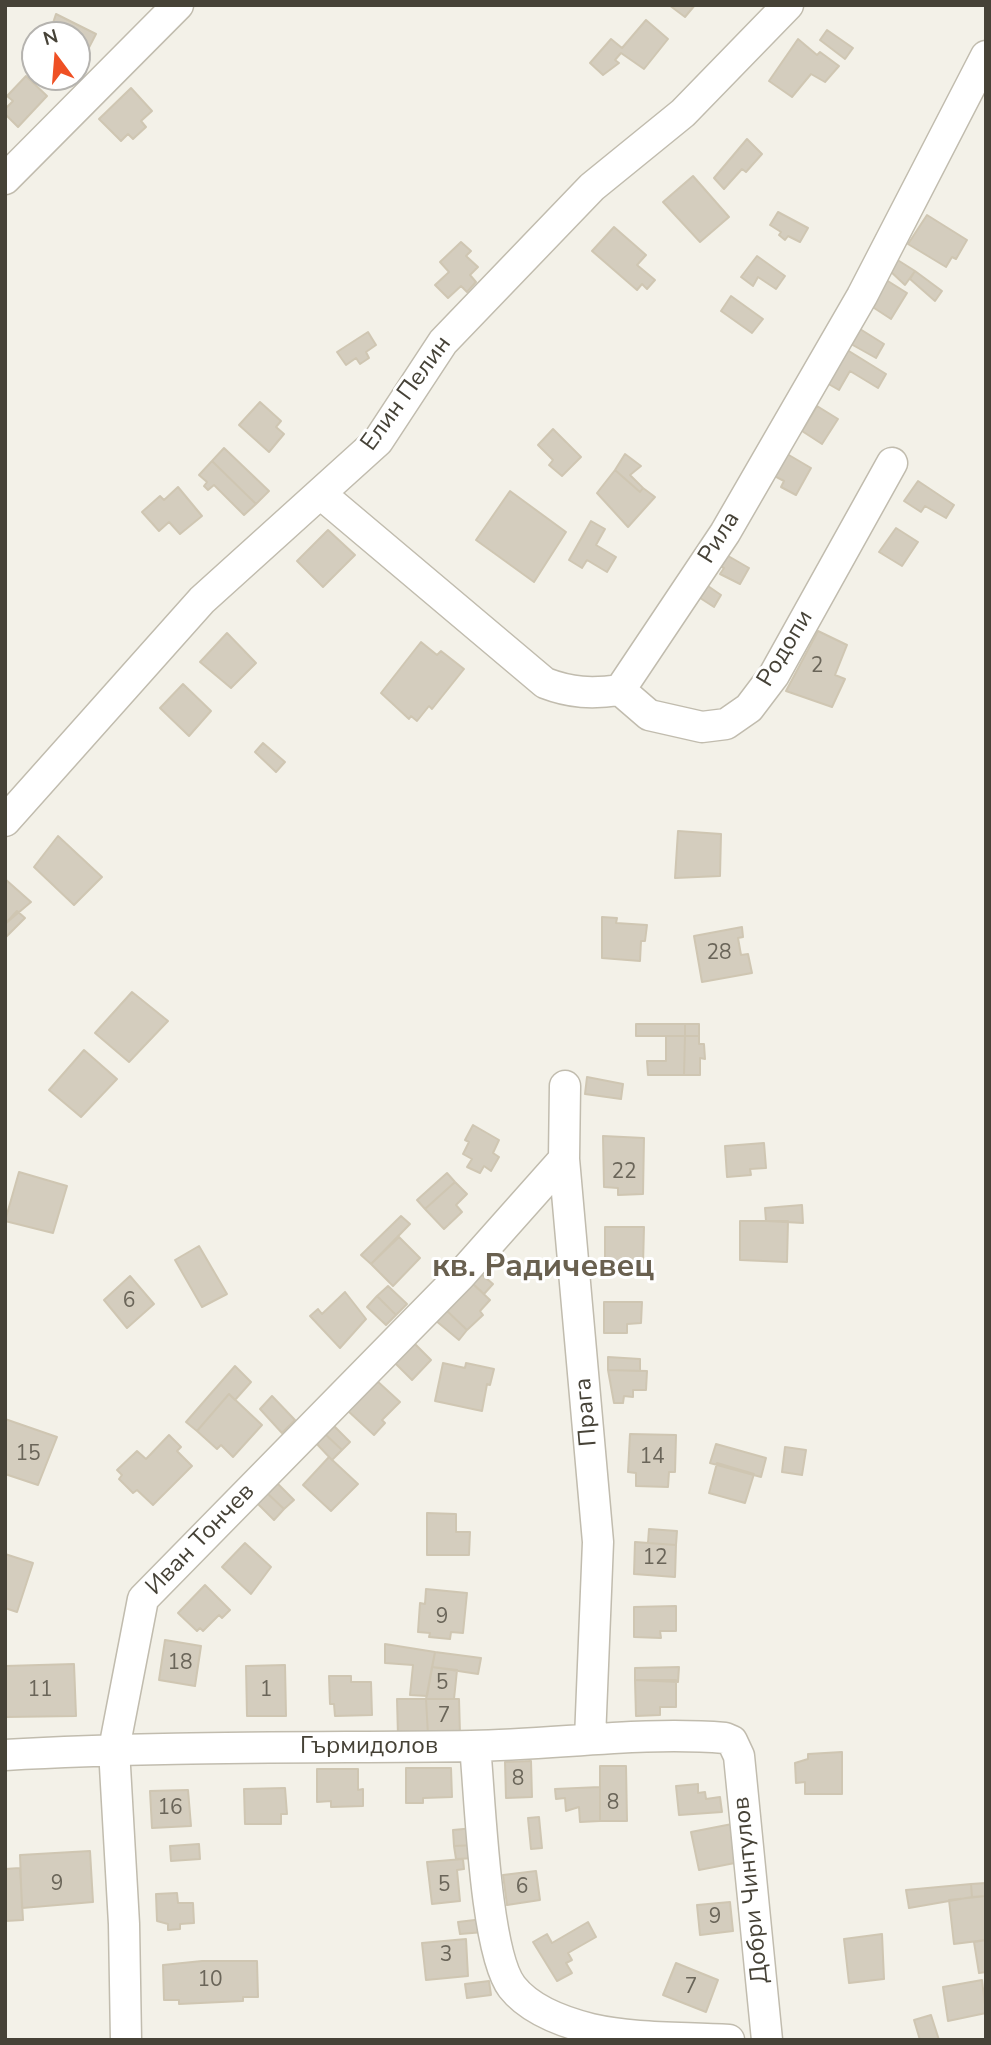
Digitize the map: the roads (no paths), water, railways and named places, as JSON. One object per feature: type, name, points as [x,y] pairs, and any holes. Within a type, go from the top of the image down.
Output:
[{"type":"street","points":[[5,179],[178,5]]},
{"type":"street","name":"Елин Пелин","points":[[5,821],[202,600],[321,495],[377,441],[453,332],[592,187],[683,113],[788,5]]},
{"type":"street","name":"Рила","points":[[620,690],[725,533],[862,296],[986,55]]},
{"type":"street","name":"Родопи","points":[[620,690],[649,715],[702,727],[726,724],[749,708],[774,675],[892,463]]},
{"type":"street","points":[[321,495],[545,684],[569,692],[592,694],[620,690]]},
{"type":"street","name":"Прага","points":[[565,1086],[565,1159],[598,1542],[590,1739]]},
{"type":"street","name":"Иван Тончев","points":[[127,2040],[124,1924],[114,1749],[143,1599],[460,1276],[565,1159]]},
{"type":"street","name":"Гърмидолов","points":[[5,1755],[114,1749],[475,1746],[590,1739],[717,1737],[732,1741]]},
{"type":"street","name":"Добри Чинтулов","points":[[732,1741],[738,1756],[767,2040]]},
{"type":"street","points":[[475,1746],[494,1942],[511,1986],[531,2004],[555,2017],[592,2029],[627,2034],[729,2040]]},
{"type":"district","name":"кв. Радичевец","points":[[543,1268]]}]
